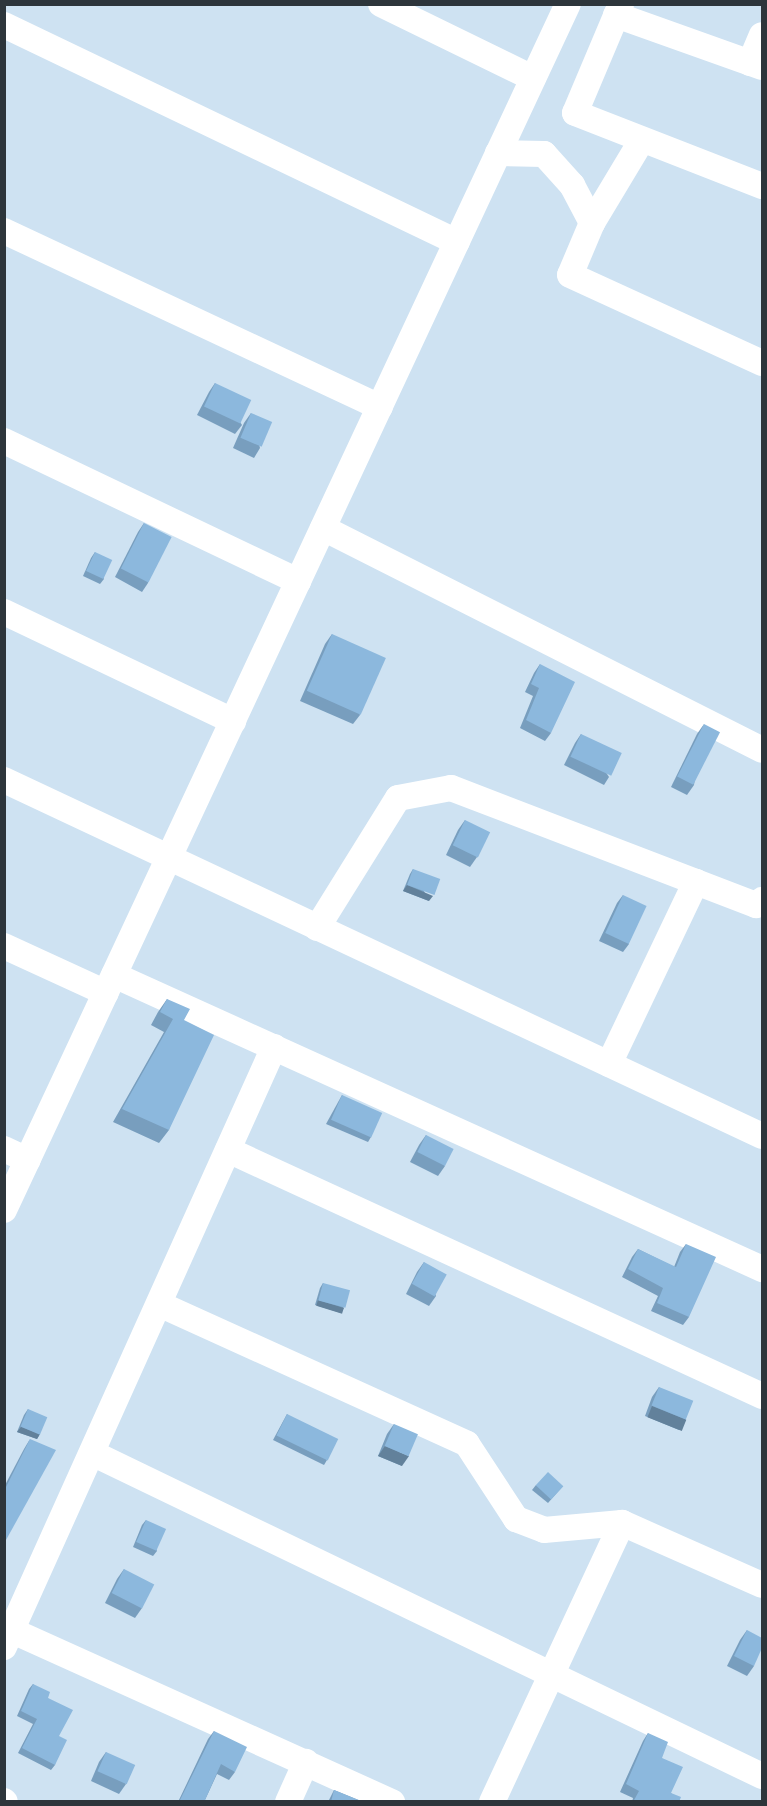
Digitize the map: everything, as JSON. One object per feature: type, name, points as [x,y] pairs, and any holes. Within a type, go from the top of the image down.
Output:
[{"type":"street","points":[[381,4],[533,78]]},
{"type":"street","points":[[4,1210],[568,4]]},
{"type":"street","points":[[762,34],[756,65],[618,10],[575,113],[640,142],[762,186]]},
{"type":"street","points":[[4,25],[457,242]]},
{"type":"street","points":[[640,142],[592,223],[570,275],[762,363]]},
{"type":"street","points":[[498,153],[544,154],[572,185],[592,223]]},
{"type":"street","points":[[4,231],[380,407]]},
{"type":"street","points":[[4,441],[298,581]]},
{"type":"street","points":[[323,528],[762,750]]},
{"type":"street","points":[[4,612],[233,721]]},
{"type":"street","points":[[4,780],[762,1136]]},
{"type":"street","points":[[317,928],[398,798],[451,788],[756,905],[762,900]]},
{"type":"street","points":[[609,1064],[696,882]]},
{"type":"street","points":[[4,945],[274,1047],[762,1269]]},
{"type":"street","points":[[274,1047],[92,1453],[7,1635],[306,1762],[392,1802]]},
{"type":"street","points":[[4,1149],[28,1160]]},
{"type":"street","points":[[228,1150],[762,1396]]},
{"type":"street","points":[[159,1304],[467,1444],[516,1519],[544,1530],[622,1523],[762,1585]]},
{"type":"street","points":[[92,1453],[762,1776]]},
{"type":"street","points":[[492,1802],[622,1523]]},
{"type":"street","points":[[288,1802],[306,1762]]},
{"type":"building","points":[[215,383],[251,400],[240,423],[204,407]]},
{"type":"building","points":[[251,413],[272,422],[262,447],[240,438]]},
{"type":"building","points":[[144,523],[172,537],[148,583],[121,568]]},
{"type":"building","points":[[95,552],[112,560],[103,579],[86,571]]},
{"type":"building","points":[[332,634],[386,658],[361,715],[307,691]]},
{"type":"building","points":[[540,664],[575,682],[551,733],[526,720],[539,688],[531,684]]},
{"type":"building","points":[[704,724],[720,732],[693,785],[677,777]]},
{"type":"building","points":[[581,734],[622,753],[611,776],[570,757]]},
{"type":"building","points":[[465,820],[490,832],[478,857],[453,845]]},
{"type":"building","points":[[413,869],[440,879],[434,895],[407,885]]},
{"type":"building","points":[[623,895],[647,906],[629,944],[605,933]]},
{"type":"building","points":[[167,999],[190,1009],[184,1020],[214,1035],[169,1130],[122,1109],[173,1019],[160,1012]]},
{"type":"building","points":[[342,1095],[382,1113],[371,1138],[331,1120]]},
{"type":"building","points":[[426,1135],[454,1149],[445,1166],[417,1152]]},
{"type":"building","points":[[686,1244],[716,1257],[689,1317],[657,1303],[663,1288],[628,1269],[638,1249],[676,1267]]},
{"type":"building","points":[[424,1262],[447,1275],[435,1296],[412,1284]]},
{"type":"building","points":[[323,1283],[350,1290],[345,1308],[318,1300]]},
{"type":"building","points":[[659,1387],[693,1401],[686,1419],[652,1406]]},
{"type":"building","points":[[28,1409],[47,1417],[40,1435],[21,1426]]},
{"type":"building","points":[[287,1414],[338,1439],[328,1461],[276,1436]]},
{"type":"building","points":[[394,1424],[418,1434],[409,1456],[385,1446]]},
{"type":"building","points":[[30,1439],[56,1450],[4,1540],[4,1491]]},
{"type":"building","points":[[548,1472],[563,1486],[551,1499],[536,1485]]},
{"type":"building","points":[[146,1520],[166,1529],[156,1551],[136,1542]]},
{"type":"building","points":[[124,1569],[154,1584],[142,1608],[112,1593]]},
{"type":"building","points":[[747,1630],[762,1638],[762,1648],[754,1666],[734,1656]]},
{"type":"building","points":[[33,1684],[50,1692],[48,1698],[73,1710],[59,1736],[67,1740],[55,1765],[22,1748],[37,1719],[21,1711]]},
{"type":"building","points":[[214,1731],[247,1747],[235,1772],[221,1764],[205,1800],[209,1802],[179,1802]]},
{"type":"building","points":[[648,1733],[668,1742],[662,1758],[683,1767],[671,1793],[681,1797],[679,1802],[633,1802],[639,1791],[626,1784]]},
{"type":"building","points":[[106,1752],[135,1765],[127,1784],[97,1771]]},
{"type":"building","points":[[334,1790],[361,1801],[361,1802],[331,1802]]}]
